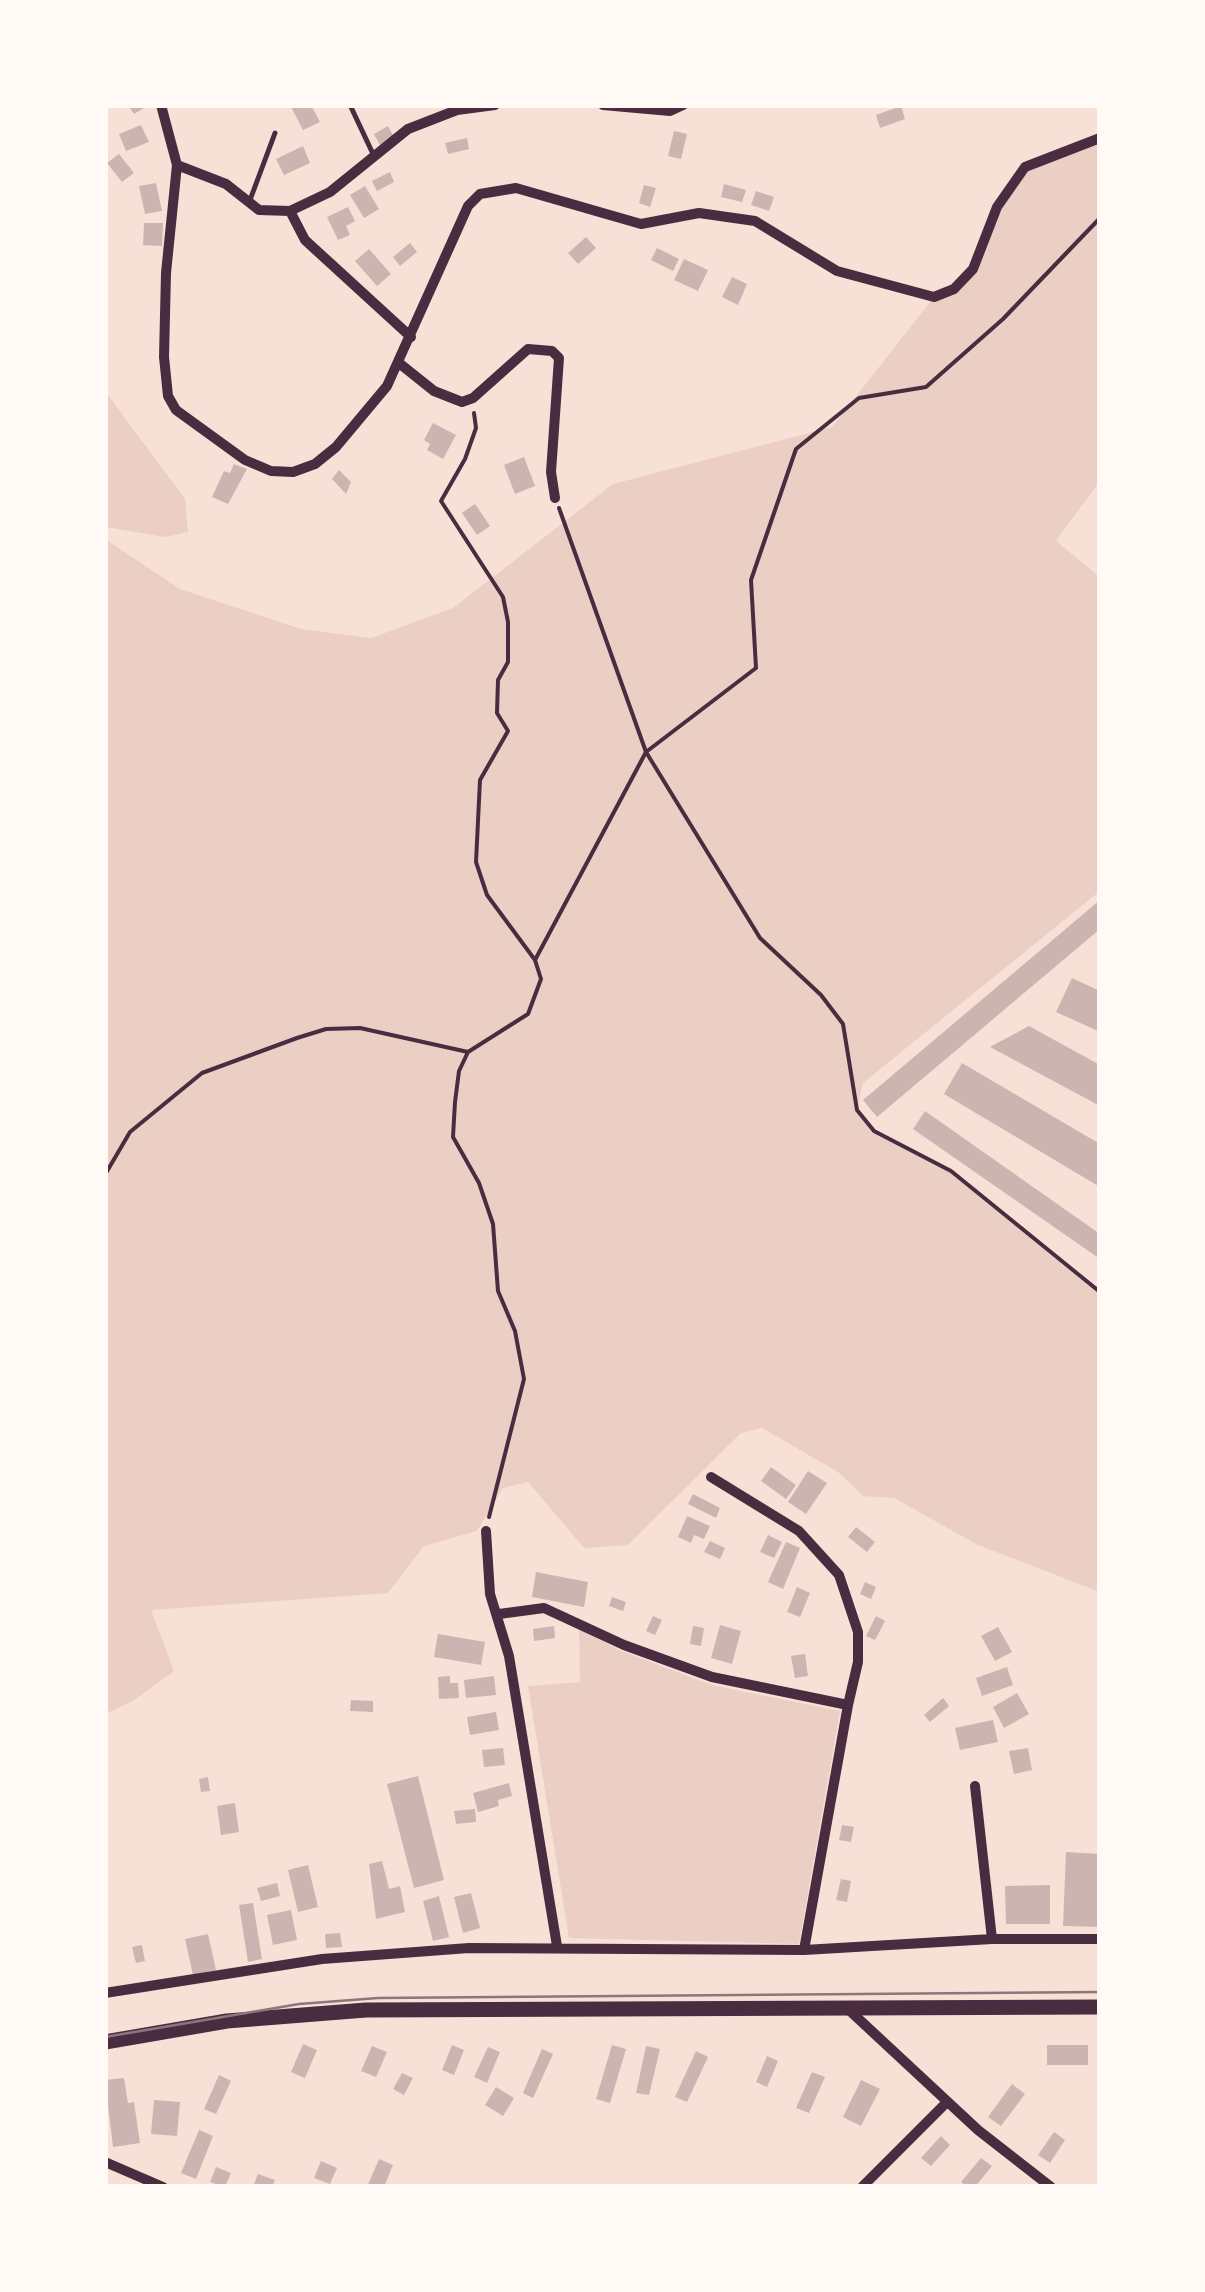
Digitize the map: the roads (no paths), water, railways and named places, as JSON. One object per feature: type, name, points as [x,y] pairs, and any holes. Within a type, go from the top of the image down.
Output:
[{"type":"main road","points":[[105,2042],[227,2021],[366,2010],[1100,2007]]},
{"type":"street","points":[[161,105],[177,165],[166,273],[164,357],[168,396],[176,410],[245,460],[271,471],[293,472],[315,464],[336,447],[388,386],[468,206],[480,194],[516,188],[641,224],[699,212],[755,220],[837,271],[934,298],[954,289],[973,269],[1004,195],[1026,167],[1100,138]]},
{"type":"street","points":[[177,165],[226,184],[259,210],[290,211],[330,192],[420,124],[456,110],[495,105]]},
{"type":"street","points":[[603,105],[670,111],[683,105]]},
{"type":"street","points":[[290,211],[305,240],[411,337]]},
{"type":"street","points":[[400,363],[434,391],[462,402],[473,398],[528,348],[542,348],[559,358],[551,472],[555,498]]},
{"type":"street","points":[[711,1477],[799,1531],[839,1576],[858,1632],[858,1662],[804,1950]]},
{"type":"street","points":[[486,1531],[490,1594],[499,1614],[557,1946]]},
{"type":"street","points":[[499,1614],[544,1608],[624,1646],[712,1677],[848,1705]]},
{"type":"street","points":[[975,1786],[992,1939]]},
{"type":"street","points":[[105,1993],[322,1959],[557,1946],[804,1950],[992,1939],[1100,1939]]},
{"type":"street","points":[[849,2010],[947,2102],[1050,2187]]},
{"type":"street","points":[[862,2187],[947,2102]]},
{"type":"street","points":[[105,2162],[163,2187]]},
{"type":"lane","points":[[350,105],[376,159]]},
{"type":"lane","points":[[250,200],[275,133]]},
{"type":"tram line","points":[[105,2037],[299,2004],[378,1998],[1100,1992]]}]
